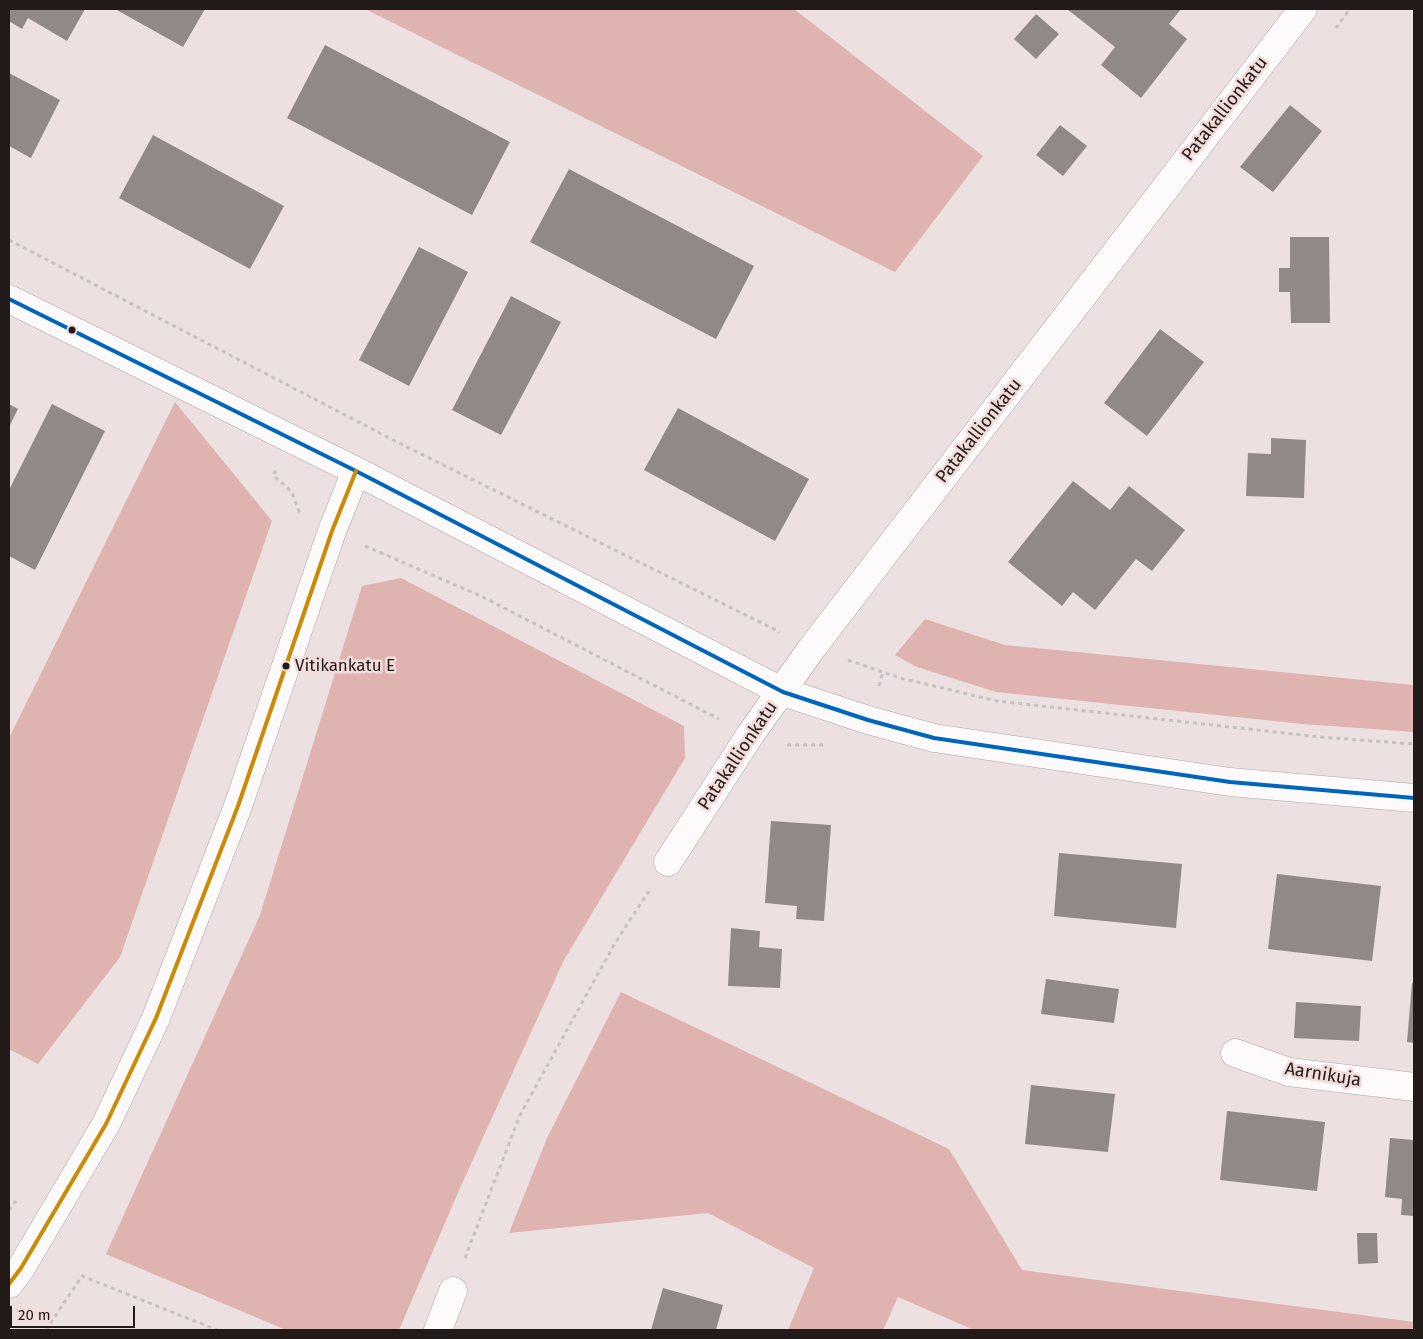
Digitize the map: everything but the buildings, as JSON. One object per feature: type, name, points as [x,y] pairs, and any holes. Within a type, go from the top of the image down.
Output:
[{"type":"street","name":"Patakallionkatu","points":[[668,862],[750,735],[783,692],[812,648],[1292,12]]},
{"type":"street","points":[[9,298],[356,471],[783,692],[868,720],[934,738],[1230,782],[1414,798]]},
{"type":"street","points":[[9,1284],[21,1268],[106,1124],[156,1018],[238,806],[332,531],[356,471]]},
{"type":"street","name":"Aarnikuja","points":[[1235,1053],[1288,1072],[1414,1087]]},
{"type":"street","points":[[438,1330],[453,1291]]},
{"type":"path","points":[[9,240],[395,441],[812,648],[900,678],[997,701],[1320,737],[1414,744]]},
{"type":"path","points":[[300,515],[332,531],[481,596],[750,735],[777,745],[861,744],[883,672]]},
{"type":"path","points":[[453,1291],[520,1115],[615,943],[668,862]]},
{"type":"path","points":[[9,1210],[20,1196]]},
{"type":"path","points":[[46,1330],[82,1276],[217,1330]]},
{"type":"shaded area","points":[[365,9],[794,9],[983,156],[895,272]]},
{"type":"shaded area","points":[[175,402],[272,521],[120,957],[38,1064],[9,1049],[9,738]]},
{"type":"shaded area","points":[[401,578],[684,726],[685,758],[564,960],[460,1188],[399,1330],[286,1330],[106,1254],[260,915],[362,586]]},
{"type":"shaded area","points":[[925,619],[1005,645],[1414,685],[1414,732],[1303,724],[996,692],[917,667],[895,655]]},
{"type":"shaded area","points":[[621,992],[949,1149],[1022,1270],[1414,1322],[1414,1330],[974,1330],[898,1297],[883,1330],[788,1330],[814,1268],[708,1213],[509,1233],[547,1138]]},
{"type":"transit line","points":[[9,299],[356,471],[783,692],[868,720],[934,738],[1230,782],[1414,798]]},
{"type":"transit line","points":[[9,1284],[21,1268],[106,1124],[156,1018],[238,806],[332,531],[356,471]]},
{"type":"place","name":"Vitikankatu E","points":[[286,666]]}]
